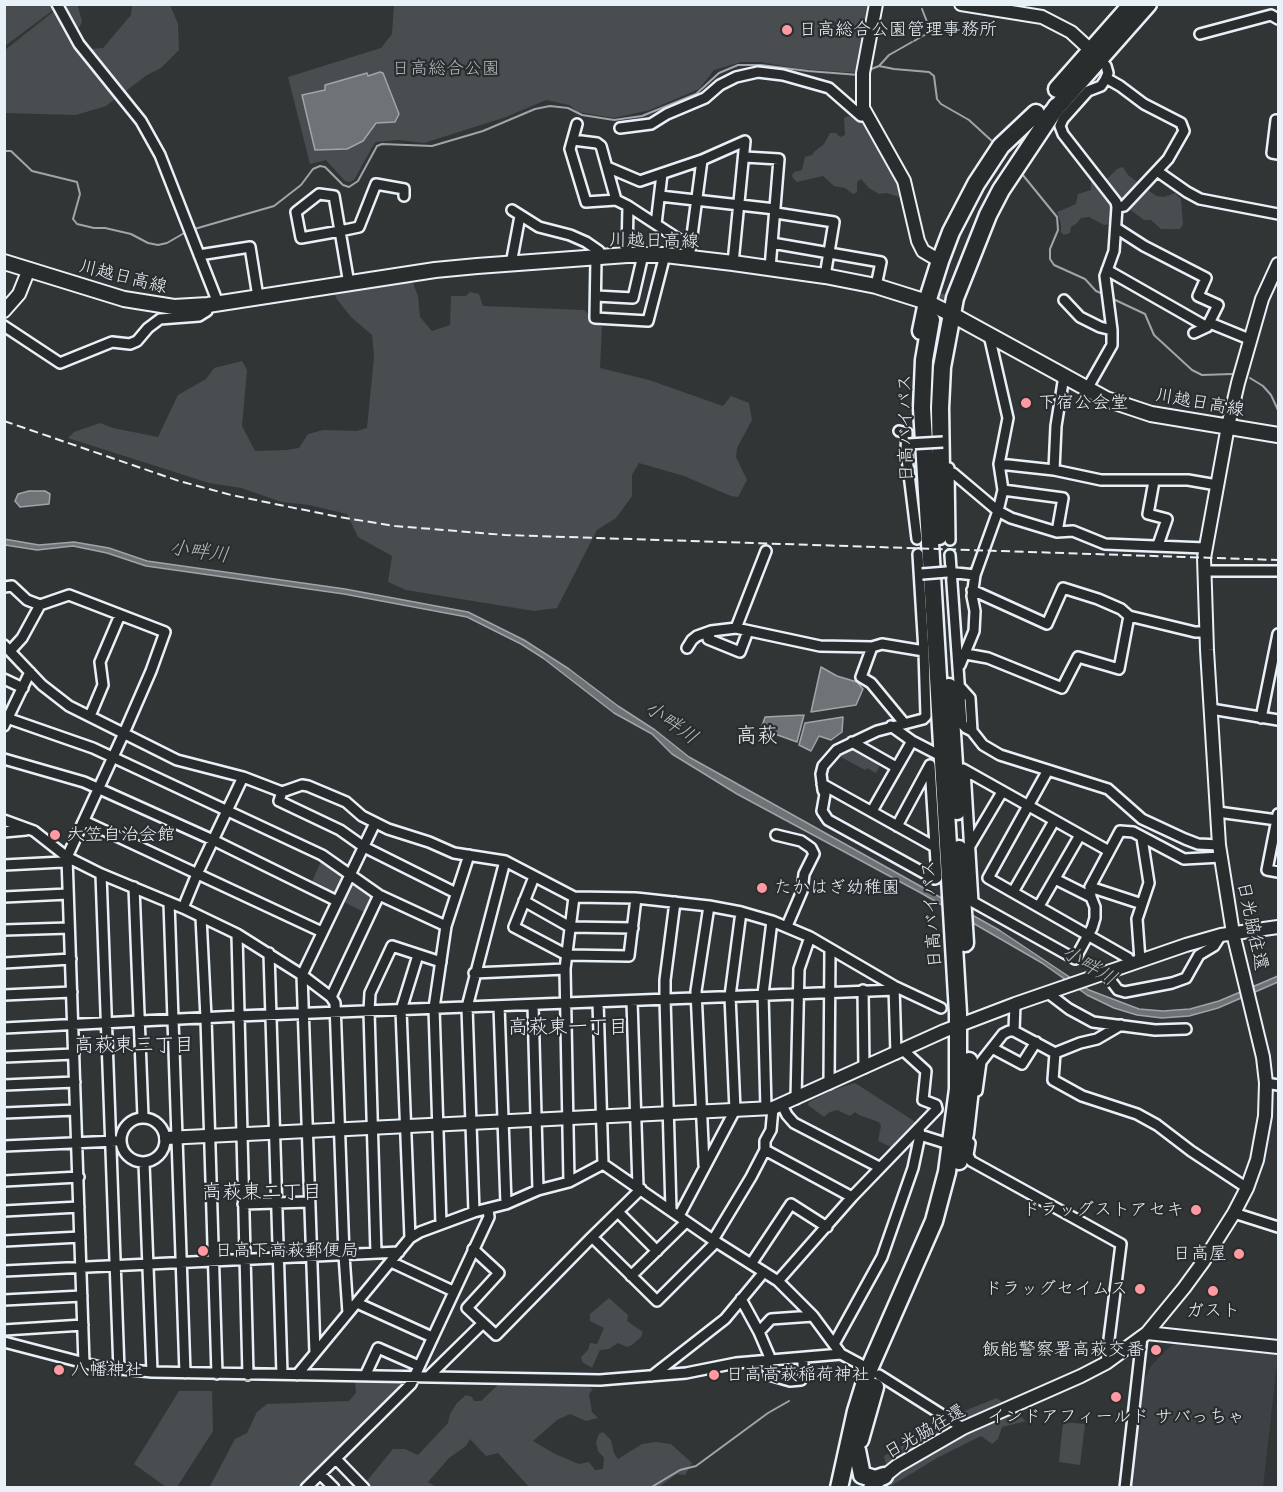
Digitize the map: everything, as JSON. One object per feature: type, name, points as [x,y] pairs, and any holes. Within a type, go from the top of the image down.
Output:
[{"type":"highway","points":[[937,296],[940,261],[951,232],[980,177],[1006,160],[1057,106],[1132,4]]},
{"type":"highway","points":[[934,536],[916,455],[914,408],[917,363],[957,237],[975,201],[1006,160],[1036,113],[1148,4]]},
{"type":"highway","name":"日高バイパス","points":[[839,1488],[856,1411],[935,1245],[956,1177],[965,1133],[970,1089],[963,1024],[956,897],[953,763],[922,408],[924,360],[941,319],[955,298],[976,239],[988,215],[1006,160]]},
{"type":"highway","name":"日高バイパス","points":[[849,1488],[874,1372],[934,1221],[947,1172],[958,1089],[963,1024]]},
{"type":"highway","points":[[857,1450],[862,1475],[875,1479],[884,1476]]},
{"type":"main road","name":"川越日高線","points":[[4,262],[124,299],[174,307],[213,304],[435,270],[627,255],[689,254],[937,296],[941,319],[989,335],[1106,399],[1151,414],[1278,435]]},
{"type":"street","points":[[4,326],[60,363],[112,342],[130,344],[137,342],[148,328],[160,319],[200,316],[213,304],[199,255],[160,155],[141,121],[79,44],[57,4]]},
{"type":"street","points":[[876,4],[863,72],[862,101],[867,116],[904,181],[918,241],[923,251],[940,261]]},
{"type":"street","points":[[961,4],[1042,17],[1071,32],[1106,66],[1108,73],[1101,86],[1088,91],[1063,119],[1060,126],[1063,134],[1116,202],[1117,207],[1114,251],[1106,273],[1112,345],[1087,388]]},
{"type":"street","points":[[1200,34],[1275,17],[1266,4]]},
{"type":"street","points":[[620,128],[651,124],[667,114],[705,98],[736,77],[758,72],[783,75],[829,88],[861,116],[867,116]]},
{"type":"street","points":[[1106,78],[1144,104],[1181,123],[1184,131],[1168,159],[1124,206],[1117,207]]},
{"type":"street","points":[[1278,120],[1276,120],[1272,153],[1278,154]]},
{"type":"street","points":[[576,124],[570,149],[586,202],[616,200],[628,206],[677,238],[689,254]]},
{"type":"street","points":[[573,140],[597,143],[601,146],[616,200]]},
{"type":"street","points":[[607,167],[640,181],[702,160],[745,141],[733,263]]},
{"type":"street","points":[[745,157],[779,159],[770,268]]},
{"type":"street","points":[[689,254],[702,160]]},
{"type":"street","points":[[1157,171],[1200,199],[1278,214]]},
{"type":"street","points":[[656,224],[662,174]]},
{"type":"street","points":[[349,284],[340,231],[334,196],[319,194],[296,212],[301,238],[340,231],[359,227],[376,184],[404,189],[404,196]]},
{"type":"street","points":[[660,196],[739,205],[834,222],[825,276]]},
{"type":"street","points":[[627,255],[628,206]]},
{"type":"street","points":[[511,264],[516,213],[539,227],[570,235],[599,251],[595,318],[648,321],[665,255]]},
{"type":"street","points":[[1116,228],[1144,246],[1206,278],[1198,296],[1218,304],[1208,325],[1194,333]]},
{"type":"street","points":[[772,243],[881,262],[876,286]]},
{"type":"street","points":[[199,255],[250,247],[258,297]]},
{"type":"street","points":[[596,296],[633,298],[643,255]]},
{"type":"street","name":"日光脇往還","points":[[870,1488],[897,1466],[963,1428],[1082,1376],[1106,1363],[1144,1335],[1184,1288],[1234,1213],[1247,1188],[1262,1141],[1272,1084],[1263,1057],[1245,979],[1227,934],[1206,632],[1204,570],[1205,548],[1242,366],[1262,300],[1278,264]]},
{"type":"street","points":[[4,311],[19,294],[28,269]]},
{"type":"street","points":[[1106,273],[1136,285],[1208,325],[1249,339]]},
{"type":"street","points":[[1064,300],[1080,317],[1112,330]]},
{"type":"street","points":[[152,305],[152,310],[160,319]]},
{"type":"street","points":[[960,664],[966,654],[976,623],[972,596],[975,576],[998,510],[1002,490],[999,464],[1008,418],[989,335]]},
{"type":"street","points":[[1054,470],[1056,426],[1064,376]]},
{"type":"street","points":[[899,431],[907,433],[906,450],[934,536]]},
{"type":"street","points":[[908,444],[948,442],[934,536]]},
{"type":"street","points":[[999,464],[1054,470],[1101,480],[1188,480],[1217,485]]},
{"type":"street","points":[[953,473],[1011,518],[1057,532],[1073,531],[1105,544],[1205,548]]},
{"type":"street","points":[[1154,481],[1148,514],[1167,519],[1158,545]]},
{"type":"street","points":[[1002,490],[1063,498],[1057,532]]},
{"type":"street","points":[[736,628],[766,551]]},
{"type":"street","points":[[897,826],[930,765],[937,878],[935,879],[828,820],[822,811],[825,794],[822,784],[823,766],[837,750],[852,742],[891,726],[923,719],[926,716],[918,554]]},
{"type":"street","points":[[951,555],[949,572],[960,664],[962,724],[972,731],[983,745],[1000,755],[1108,789],[1142,819],[1185,840],[1220,851]]},
{"type":"street","points":[[1204,570],[1278,571]]},
{"type":"street","points":[[920,574],[949,572],[975,576]]},
{"type":"street","points":[[4,587],[12,586],[27,600],[40,605],[69,595],[165,632],[114,757],[67,857],[63,862],[4,865]]},
{"type":"street","points":[[972,590],[1047,624],[1063,588],[1098,599],[1121,609],[1129,616],[1195,632],[1206,632]]},
{"type":"street","points":[[40,605],[22,638],[8,648],[54,695],[69,706],[177,760],[243,777],[282,792],[302,785],[308,786],[346,802],[362,816],[375,823],[454,853],[505,861],[574,897],[636,898],[709,906],[772,921],[810,937],[895,988],[941,1008]]},
{"type":"street","points":[[90,716],[103,685],[100,662],[120,615]]},
{"type":"street","points":[[966,654],[988,658],[1062,688],[1078,657],[1119,669],[1129,616]]},
{"type":"street","points":[[687,648],[698,636],[711,631],[736,628],[820,646],[872,647],[882,644],[924,651]]},
{"type":"street","points":[[711,631],[708,639],[740,652],[748,631]]},
{"type":"street","points":[[1261,718],[1276,665],[1278,634]]},
{"type":"street","points":[[872,647],[861,677],[872,683],[904,723]]},
{"type":"street","points":[[30,672],[6,721],[93,748],[114,757],[322,855],[379,895],[446,926]]},
{"type":"street","points":[[4,679],[22,687]]},
{"type":"street","points":[[1212,709],[1278,720]]},
{"type":"street","points":[[891,726],[912,741],[1109,851]]},
{"type":"street","points":[[872,811],[912,741]]},
{"type":"street","points":[[852,742],[896,767]]},
{"type":"street","points":[[5,763],[84,782],[213,840],[337,901]]},
{"type":"street","points":[[953,763],[970,846],[973,903],[1075,959],[1095,918],[1090,887],[1120,831],[1133,832],[1184,859],[1220,851]]},
{"type":"street","points":[[988,878],[1048,770]]},
{"type":"street","points":[[183,908],[243,777]]},
{"type":"street","points":[[822,784],[935,847]]},
{"type":"street","points":[[282,792],[279,801],[340,830],[364,847],[456,893]]},
{"type":"street","points":[[970,846],[1002,792]]},
{"type":"street","points":[[1218,812],[1278,817],[1267,870],[1278,872]]},
{"type":"street","points":[[1133,832],[1142,819]]},
{"type":"street","points":[[4,820],[34,831],[67,857],[101,874],[183,908],[237,934],[302,975],[331,997],[337,1012],[344,1255],[348,1313]]},
{"type":"street","points":[[84,820],[322,932]]},
{"type":"street","points":[[1014,892],[1054,821]]},
{"type":"street","points":[[315,1353],[302,975],[375,823]]},
{"type":"street","points":[[4,832],[30,830]]},
{"type":"street","points":[[776,835],[801,841],[811,848],[814,854],[804,874],[805,882],[787,926]]},
{"type":"street","points":[[1040,906],[1080,835]]},
{"type":"street","points":[[1136,961],[1138,911],[1149,883],[1142,838]]},
{"type":"street","points":[[441,1224],[434,1008],[446,926],[469,855]]},
{"type":"street","points":[[67,857],[84,1363]]},
{"type":"street","points":[[474,1212],[467,1007],[505,861]]},
{"type":"street","points":[[971,869],[1136,961]]},
{"type":"street","points":[[101,874],[118,1370]]},
{"type":"street","points":[[534,877],[514,927],[567,956],[628,956],[636,898]]},
{"type":"street","points":[[1055,879],[1091,897]]},
{"type":"street","points":[[134,887],[143,1118]]},
{"type":"street","points":[[1090,887],[1142,904]]},
{"type":"street","points":[[4,897],[68,894]]},
{"type":"street","points":[[331,997],[379,895]]},
{"type":"street","points":[[569,1182],[565,969],[574,897]]},
{"type":"street","points":[[524,901],[570,927],[633,928]]},
{"type":"street","points":[[169,902],[174,1020],[171,1138],[180,1262],[184,1373]]},
{"type":"street","points":[[675,902],[664,998],[668,1113],[679,1216]]},
{"type":"street","points":[[704,1167],[696,997],[709,906]]},
{"type":"street","points":[[631,1276],[657,1251],[679,1216],[735,1110],[730,996],[741,912]]},
{"type":"street","points":[[201,917],[217,1374]]},
{"type":"street","points":[[592,1237],[657,1301],[714,1241],[751,1177],[765,1149],[765,1141],[771,1130],[774,1107],[763,994],[772,921]]},
{"type":"street","points":[[171,1138],[635,1116],[774,1107],[963,1024],[1015,1004],[1136,961],[1227,934],[1278,927]]},
{"type":"street","points":[[4,930],[69,928]]},
{"type":"street","points":[[237,934],[240,1135],[248,1375]]},
{"type":"street","points":[[1105,973],[1118,990],[1125,992],[1172,983],[1186,978],[1199,955],[1214,946],[1227,934]]},
{"type":"street","points":[[796,1099],[799,969],[810,937]]},
{"type":"street","points":[[376,1253],[370,993],[392,946],[441,962]]},
{"type":"street","points":[[829,1084],[830,949]]},
{"type":"street","points":[[269,953],[282,1374]]},
{"type":"street","points":[[410,1238],[401,1010],[418,955]]},
{"type":"street","points":[[4,963],[70,959]]},
{"type":"street","points":[[474,973],[565,969]]},
{"type":"street","points":[[4,1028],[895,988]]},
{"type":"street","points":[[778,1281],[879,1167],[919,1130],[937,1108],[936,1105],[923,1100],[926,1071],[900,1052],[895,988]]},
{"type":"street","points":[[864,990],[864,1068]]},
{"type":"street","points":[[1053,991],[1069,1009],[1093,1022],[1155,1030],[1186,1029]]},
{"type":"street","points":[[4,995],[72,992]]},
{"type":"street","points":[[473,1249],[499,1273],[467,1308],[496,1335],[640,1188],[635,1116],[632,1001]]},
{"type":"street","points":[[598,1002],[603,1164]]},
{"type":"street","points":[[1014,1031],[1015,1004]]},
{"type":"street","points":[[533,1005],[538,1190]]},
{"type":"street","points":[[499,1006],[506,1204]]},
{"type":"street","points":[[1055,1053],[1097,1039],[1121,1025]]},
{"type":"street","points":[[1055,1053],[1014,1031],[1003,1034],[979,1068],[968,1155],[971,1161],[1121,1244],[1106,1363]]},
{"type":"street","points":[[992,1048],[1022,1064],[1036,1042]]},
{"type":"street","points":[[1055,1053],[1053,1080],[1082,1096],[1137,1114],[1157,1125],[1247,1188]]},
{"type":"street","points":[[4,1057],[74,1054]]},
{"type":"street","points":[[4,1085],[75,1082]]},
{"type":"street","points":[[774,1107],[787,1114],[794,1123],[879,1167]]},
{"type":"street","points":[[4,1113],[75,1110]]},
{"type":"street","points":[[143,1118],[150,1118],[171,1138],[162,1152],[151,1161],[144,1163],[137,1162],[126,1154],[121,1140],[129,1122],[143,1118]]},
{"type":"street","points":[[919,1130],[951,1145]]},
{"type":"street","points":[[834,1344],[882,1257],[913,1168],[919,1130]]},
{"type":"street","points":[[4,1146],[121,1140]]},
{"type":"street","points":[[765,1149],[852,1197]]},
{"type":"street","points":[[144,1163],[152,1372]]},
{"type":"street","points":[[603,1164],[714,1241],[778,1281],[813,1316],[842,1354],[963,1428]]},
{"type":"street","points":[[297,1375],[410,1238],[474,1212],[506,1204],[538,1190],[569,1182],[603,1164]]},
{"type":"street","points":[[4,1181],[79,1177]]},
{"type":"street","points":[[243,1204],[309,1202]]},
{"type":"street","points":[[751,1264],[791,1204],[827,1227]]},
{"type":"street","points":[[4,1210],[79,1207]]},
{"type":"street","points":[[306,1488],[408,1389],[489,1217],[488,1209]]},
{"type":"street","points":[[618,1212],[657,1251]]},
{"type":"street","points":[[1234,1213],[1278,1227]]},
{"type":"street","points":[[4,1240],[80,1237]]},
{"type":"street","points":[[4,1271],[399,1252]]},
{"type":"street","points":[[391,1262],[453,1291]]},
{"type":"street","points":[[652,1376],[725,1319],[764,1272]]},
{"type":"street","points":[[4,1300],[82,1296]]},
{"type":"street","points":[[741,1299],[759,1332],[769,1360],[769,1375],[790,1381],[801,1380],[803,1358]]},
{"type":"street","points":[[357,1303],[432,1337]]},
{"type":"street","points":[[759,1332],[771,1319],[813,1316]]},
{"type":"street","points":[[429,1376],[483,1323]]},
{"type":"street","points":[[4,1330],[83,1325]]},
{"type":"street","points":[[1125,1488],[1144,1335],[1278,1347]]},
{"type":"street","points":[[4,1342],[118,1370],[248,1375],[600,1380],[686,1373],[736,1363],[842,1354]]},
{"type":"street","points":[[365,1376],[378,1348],[419,1366]]},
{"type":"street","points":[[336,1459],[364,1488]]},
{"type":"street","points":[[320,1474],[334,1488]]},
{"type":"shaded area","points":[[367,73],[368,76],[383,73],[399,114],[395,122],[376,123],[363,141],[347,149],[315,150],[302,95],[325,90],[325,85]]},
{"type":"shaded area","points":[[45,491],[50,494],[49,504],[20,507],[15,501],[18,494]]},
{"type":"shaded area","points":[[4,539],[39,545],[74,542],[109,548],[147,561],[345,589],[468,612],[524,640],[569,669],[689,757],[999,930],[1089,990],[1139,1009],[1163,1011],[1190,1009],[1219,1001],[1278,976],[1278,982],[1218,1008],[1189,1016],[1162,1018],[1137,1015],[1114,1008],[1087,995],[1042,963],[921,893],[737,794],[672,754],[652,734],[614,713],[543,658],[521,644],[467,617],[344,594],[146,566],[107,553],[73,546],[37,550],[5,545]]},
{"type":"shaded area","points":[[821,667],[837,676],[857,682],[863,689],[856,705],[811,712]]},
{"type":"shaded area","points":[[804,715],[797,742],[761,729],[765,717]]},
{"type":"shaded area","points":[[843,717],[842,732],[831,740],[819,736],[811,751],[799,745],[805,723]]},
{"type":"shaded area","points":[[1177,1342],[1278,1354],[1263,1487],[1129,1488],[1141,1387],[1151,1366]]},
{"type":"green space","points":[[5,4],[49,5],[53,10],[5,46]]},
{"type":"green space","points":[[58,5],[78,6],[82,22],[77,31],[90,49],[103,48],[131,15],[132,5],[170,5],[178,24],[179,50],[161,68],[147,75],[106,106],[76,115],[5,113],[5,50],[58,8]]},
{"type":"green space","name":"日高総合公園","points":[[394,5],[870,5],[858,73],[741,62],[714,70],[699,89],[650,110],[614,118],[578,112],[569,105],[546,100],[506,117],[424,143],[398,140],[376,142],[354,180],[345,181],[326,160],[310,164],[288,77],[381,48],[392,34]]},
{"type":"green space","points":[[848,116],[864,123],[873,140],[878,142],[900,187],[902,193],[900,197],[886,193],[879,194],[861,179],[857,182],[857,192],[853,194],[845,188],[834,186],[823,176],[797,182],[793,178],[794,172],[802,170],[805,157],[812,155],[824,144],[830,133],[836,133],[840,137],[845,135],[844,118]]},
{"type":"green space","points":[[1123,167],[1128,175],[1156,196],[1164,197],[1175,193],[1181,199],[1183,224],[1180,229],[1161,229],[1151,220],[1144,220],[1121,203],[1111,204],[1110,224],[1104,225],[1089,217],[1081,218],[1071,227],[1070,233],[1064,235],[1061,232],[1057,212],[1076,204],[1078,194],[1091,190],[1087,174],[1105,181],[1117,169]]},
{"type":"green space","points":[[413,283],[418,296],[420,317],[432,331],[450,325],[451,296],[466,296],[470,292],[479,294],[483,306],[584,310],[602,327],[600,368],[649,380],[723,406],[731,396],[749,403],[752,420],[737,448],[736,457],[747,480],[738,497],[684,476],[639,463],[632,475],[632,496],[616,518],[597,530],[557,608],[534,611],[406,590],[388,582],[392,556],[358,537],[347,514],[309,505],[282,502],[241,488],[209,483],[68,438],[74,432],[100,423],[113,428],[158,437],[178,395],[206,379],[214,368],[242,361],[247,370],[242,426],[255,451],[299,448],[308,434],[323,430],[357,431],[367,428],[374,357],[372,335],[351,317],[336,298],[334,291]]},
{"type":"green space","points":[[852,745],[882,761],[876,773],[867,768],[865,770],[837,755]]},
{"type":"green space","points":[[321,861],[343,878],[335,896],[311,884]]},
{"type":"green space","points":[[352,880],[376,896],[368,914],[342,901]]},
{"type":"green space","points":[[855,1083],[917,1123],[893,1148],[878,1141],[881,1126],[879,1122],[855,1112],[850,1116],[837,1110],[824,1117],[808,1105],[809,1102],[833,1090]]},
{"type":"green space","points":[[609,1298],[628,1315],[627,1321],[643,1332],[632,1345],[627,1347],[618,1343],[609,1349],[600,1350],[592,1368],[582,1362],[581,1357],[588,1350],[590,1343],[597,1344],[604,1328],[590,1321],[590,1314]]},
{"type":"green space","points":[[355,1380],[399,1380],[402,1381],[403,1388],[385,1401],[380,1411],[341,1447],[307,1487],[209,1488],[235,1439],[247,1433],[257,1412],[267,1404],[349,1401],[356,1393]]},
{"type":"green space","points":[[534,1381],[552,1386],[583,1385],[593,1389],[589,1394],[592,1412],[598,1418],[586,1421],[570,1414],[557,1420],[533,1441],[555,1454],[579,1464],[589,1462],[595,1470],[603,1469],[604,1458],[598,1451],[596,1442],[599,1434],[603,1432],[611,1440],[618,1459],[642,1444],[656,1442],[671,1444],[692,1463],[685,1475],[677,1474],[659,1487],[529,1487],[498,1453],[486,1456],[470,1439],[466,1446],[449,1458],[428,1482],[436,1487],[371,1487],[366,1482],[393,1449],[405,1449],[418,1455],[448,1423],[450,1414],[457,1403],[466,1395],[472,1397],[474,1401],[481,1401],[501,1382]]},
{"type":"green space","points":[[179,1391],[212,1391],[213,1431],[177,1487],[166,1487],[134,1464]]},
{"type":"green space","points":[[997,1398],[1026,1421],[1002,1427],[998,1439],[992,1444],[981,1436],[937,1458],[891,1486],[884,1456],[969,1409]]},
{"type":"green space","points":[[1063,1422],[1085,1424],[1080,1465],[1059,1462]]},
{"type":"waterway","points":[[914,41],[928,33],[929,27],[922,9]]},
{"type":"waterway","points":[[869,70],[879,66],[889,55],[912,42]]},
{"type":"waterway","points":[[191,230],[274,206],[301,185],[313,169],[320,166],[325,167],[343,185],[349,187],[358,181],[377,146],[382,144],[432,146],[483,131],[535,109],[550,106],[568,108],[582,115],[614,120],[642,116],[696,94],[719,73],[738,65],[761,65],[859,75]]},
{"type":"waterway","points":[[879,66],[929,72],[934,76],[937,99],[941,104],[969,120],[993,142]]},
{"type":"waterway","points":[[4,151],[11,151],[32,171],[77,182],[80,194],[73,219],[77,224],[131,234],[148,243],[158,245],[167,243],[186,232]]},
{"type":"waterway","points":[[1022,174],[1057,217],[1058,230],[1050,249],[1050,259],[1054,265],[1085,279],[1096,291],[1103,294]]},
{"type":"waterway","points":[[1111,298],[1145,314],[1154,335],[1192,370],[1202,375],[1232,374]]},
{"type":"waterway","points":[[1250,378],[1263,386],[1271,395],[1278,410]]},
{"type":"waterway","points":[[650,1488],[680,1470],[696,1466],[768,1413],[789,1401]]},
{"type":"tunnel","points":[[940,324],[947,295]]},
{"type":"railway","points":[[4,421],[179,481],[231,495],[395,526],[505,535],[1278,560]]},
{"type":"place","name":"日高総合公園管理事務所","points":[[787,30]]},
{"type":"place","name":"下宿公会堂","points":[[1026,403]]},
{"type":"place","name":"大笠自治会館","points":[[55,835]]},
{"type":"place","name":"たかはぎ幼稚園","points":[[762,888]]},
{"type":"place","name":"ドラッグストアセキ","points":[[1196,1210]]},
{"type":"place","name":"日高下高萩郵便局","points":[[203,1251]]},
{"type":"place","name":"日高屋","points":[[1239,1254]]},
{"type":"place","name":"ドラッグセイムス","points":[[1140,1289]]},
{"type":"place","name":"ガスト","points":[[1213,1291]]},
{"type":"place","name":"飯能警察署高萩交番","points":[[1156,1350]]},
{"type":"place","name":"八幡神社","points":[[59,1370]]},
{"type":"place","name":"日高高萩稲荷神社","points":[[714,1375]]},
{"type":"place","name":"インドアフィールド サバっちゃ","points":[[1116,1397]]},
{"type":"district","name":"高萩","points":[[757,736]]},
{"type":"district","name":"高萩東一丁目","points":[[568,1027]]},
{"type":"district","name":"高萩東三丁目","points":[[134,1045]]},
{"type":"district","name":"高萩東二丁目","points":[[262,1192]]},
{"type":"water label","name":"小畔川","points":[[199,552]]},
{"type":"water label","name":"小畔川","points":[[671,723]]},
{"type":"water label","name":"小畔川","points":[[1089,966]]}]
